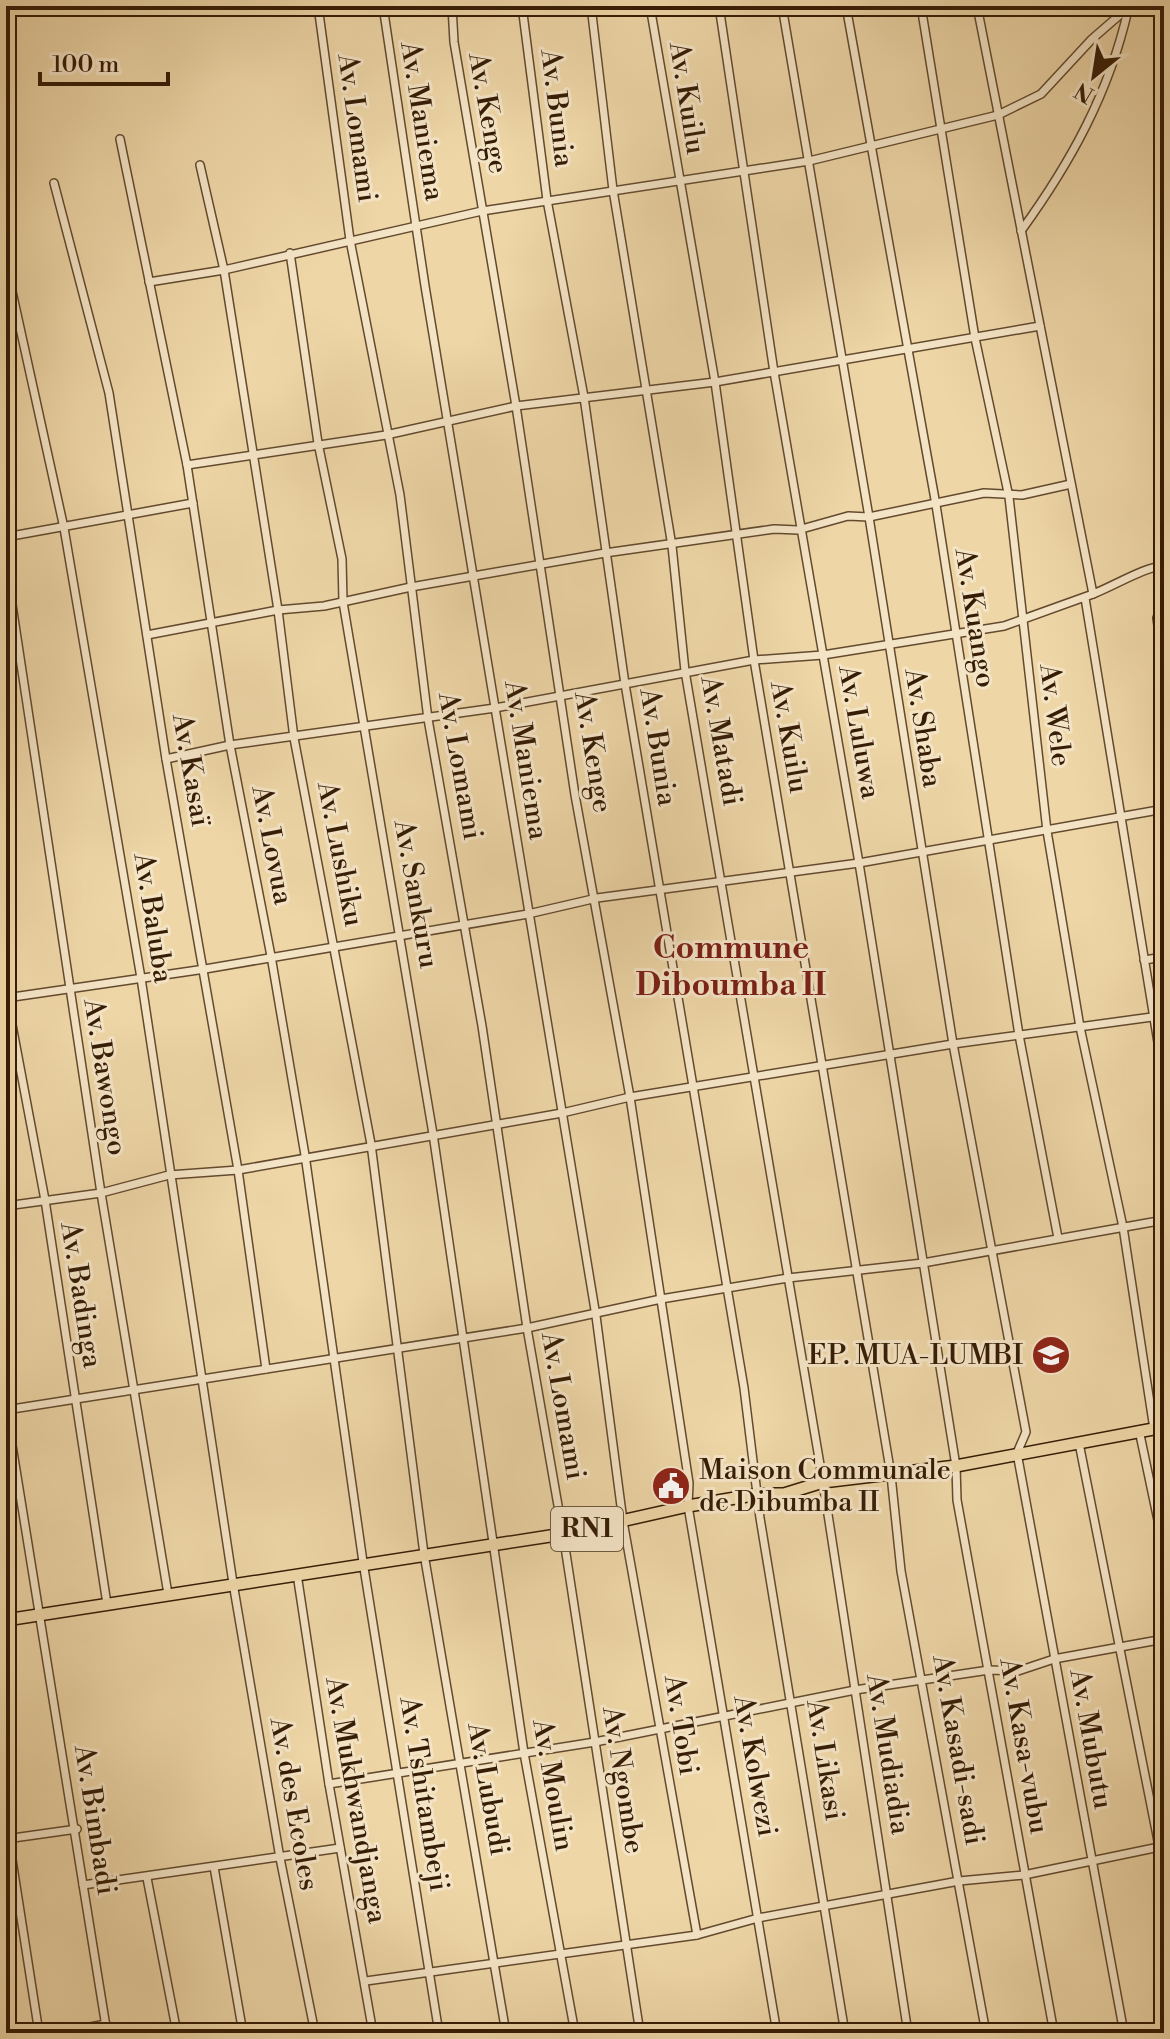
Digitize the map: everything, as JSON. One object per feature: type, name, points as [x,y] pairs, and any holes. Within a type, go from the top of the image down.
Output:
[{"type":"highway","name":"RN1","points":[[6,1620],[363,1562],[563,1534],[688,1506],[759,1494],[784,1494],[823,1482],[956,1466],[1139,1429],[1159,1428]]},
{"type":"street","name":"Av. Lomami","points":[[318,6],[350,240],[400,495],[428,719],[563,1534]]},
{"type":"street","name":"Av. Maniema","points":[[383,6],[416,227],[596,1316],[623,1521]]},
{"type":"street","name":"Av. Kenge","points":[[452,6],[454,42],[516,406],[562,693],[575,795],[597,898],[630,1097],[689,1483],[688,1506]]},
{"type":"street","name":"Av. Bunia","points":[[522,6],[547,200],[584,397],[625,684],[759,1494]]},
{"type":"street","name":"Av. Matadi","points":[[591,6],[613,190],[672,546],[685,671],[723,878],[823,1482]]},
{"type":"street","name":"Av. Kuilu","points":[[650,6],[677,178],[715,382],[754,660],[891,1475]]},
{"type":"street","name":"Av. Luluwa","points":[[719,6],[774,372],[859,863],[956,1466]]},
{"type":"street","name":"Av. Shaba","points":[[782,6],[869,517],[953,1044],[1026,1432],[1017,1453]]},
{"type":"street","name":"Av. Kuango","points":[[846,6],[936,505],[1019,1035],[1058,1238]]},
{"type":"street","name":"Av. Wele","points":[[921,6],[975,338],[1009,497],[1047,831],[1080,1027],[1123,1227],[1159,1428]]},
{"type":"street","points":[[977,6],[1093,594]]},
{"type":"street","points":[[149,282],[224,270],[482,211],[742,168],[809,161],[998,115],[1041,94],[1092,39],[1129,8]]},
{"type":"street","points":[[1021,231],[1058,180],[1089,127],[1109,76],[1129,8]]},
{"type":"street","name":"Av. Lovua","points":[[120,139],[187,465],[230,745],[305,1155],[363,1562]]},
{"type":"street","name":"Av. Lushiku","points":[[200,165],[224,270],[278,610],[294,738],[336,945],[371,1144],[424,1554]]},
{"type":"street","name":"Av. Kasaï","points":[[54,183],[109,393],[166,759],[238,1170],[266,1369]]},
{"type":"street","name":"Av. Sankuru","points":[[290,253],[318,443],[342,559],[343,602],[401,933],[465,1339],[491,1544]]},
{"type":"street","name":"Av. Baluba","points":[[6,264],[64,528],[141,978],[233,1583]]},
{"type":"street","points":[[187,465],[386,435],[516,406],[715,382],[1040,326]]},
{"type":"street","points":[[147,635],[605,553],[803,528],[848,516],[869,517],[984,493],[1009,497],[1071,484]]},
{"type":"street","points":[[6,537],[193,503]]},
{"type":"street","name":"Av. Bawongo","points":[[6,565],[101,1193],[168,1594]]},
{"type":"street","points":[[166,759],[230,745],[495,708],[685,671],[754,660],[823,655],[1021,622],[1128,581],[1153,566],[1164,566]]},
{"type":"street","points":[[1085,598],[1164,1079]]},
{"type":"street","points":[[1164,601],[1157,618],[1164,669]]},
{"type":"street","points":[[6,996],[205,969],[401,933],[528,914],[597,898],[723,878],[859,863],[1164,809]]},
{"type":"street","points":[[1144,960],[1164,957]]},
{"type":"street","name":"Av. Badinga","points":[[6,996],[45,1200],[107,1604]]},
{"type":"street","points":[[6,1206],[101,1193],[169,1175],[238,1170],[305,1155],[562,1113],[630,1097],[754,1076],[823,1068],[953,1044],[1152,1017]]},
{"type":"street","points":[[6,1409],[465,1339],[596,1316],[661,1299],[788,1278],[923,1263],[1164,1220]]},
{"type":"street","name":"Av. Bimbadi","points":[[6,1409],[37,1615],[77,1829],[107,2033]]},
{"type":"street","points":[[1139,1429],[1164,1549]]},
{"type":"street","points":[[1079,1443],[1162,1847],[1164,1871]]},
{"type":"street","name":"Av. Mubutu","points":[[1017,1453],[1124,2033]]},
{"type":"street","name":"Av. Kasa-vubu","points":[[956,1466],[957,1500],[1054,2033]]},
{"type":"street","name":"Av. Kasadi-sadi","points":[[891,1475],[901,1571],[986,2033]]},
{"type":"street","name":"Av. Mudiadia","points":[[823,1482],[908,2033]]},
{"type":"street","name":"Av. Likasi","points":[[759,1494],[760,1518],[827,1907],[845,2033]]},
{"type":"street","name":"Av. Kolwezi","points":[[688,1506],[777,2033]]},
{"type":"street","name":"Av. Tobi","points":[[623,1521],[697,1935]]},
{"type":"street","name":"Av. Ngombe","points":[[563,1534],[640,2033]]},
{"type":"street","name":"Av. Moulin","points":[[491,1544],[524,1753],[575,2033]]},
{"type":"street","name":"Av. Lubudi","points":[[424,1554],[506,2033]]},
{"type":"street","name":"Av. Tshitambeji","points":[[363,1562],[439,2033]]},
{"type":"street","name":"Av. Mukhwandjanga","points":[[297,1574],[329,1784],[373,2033]]},
{"type":"street","name":"Av. des Ecoles","points":[[233,1583],[280,1858],[315,2033]]},
{"type":"street","points":[[329,1784],[595,1742],[855,1690],[989,1670],[1018,1671],[1054,1659],[1164,1639]]},
{"type":"street","points":[[6,1821],[39,2033]]},
{"type":"street","points":[[8,1839],[77,1829]]},
{"type":"street","points":[[366,1981],[697,1935],[758,1918],[959,1881],[1024,1875],[1162,1847]]},
{"type":"street","points":[[83,1885],[340,1848]]},
{"type":"street","points":[[214,1867],[243,2033]]},
{"type":"street","points":[[147,1878],[177,2033]]},
{"type":"street","points":[[59,2033],[106,2024]]},
{"type":"place","name":"EP. MUA-LUMBI","points":[[1051,1355]]},
{"type":"place","name":"Maison Communale de Dibumba II","points":[[671,1486]]},
{"type":"district","name":"Commune Diboumba II","points":[[731,966]]}]
